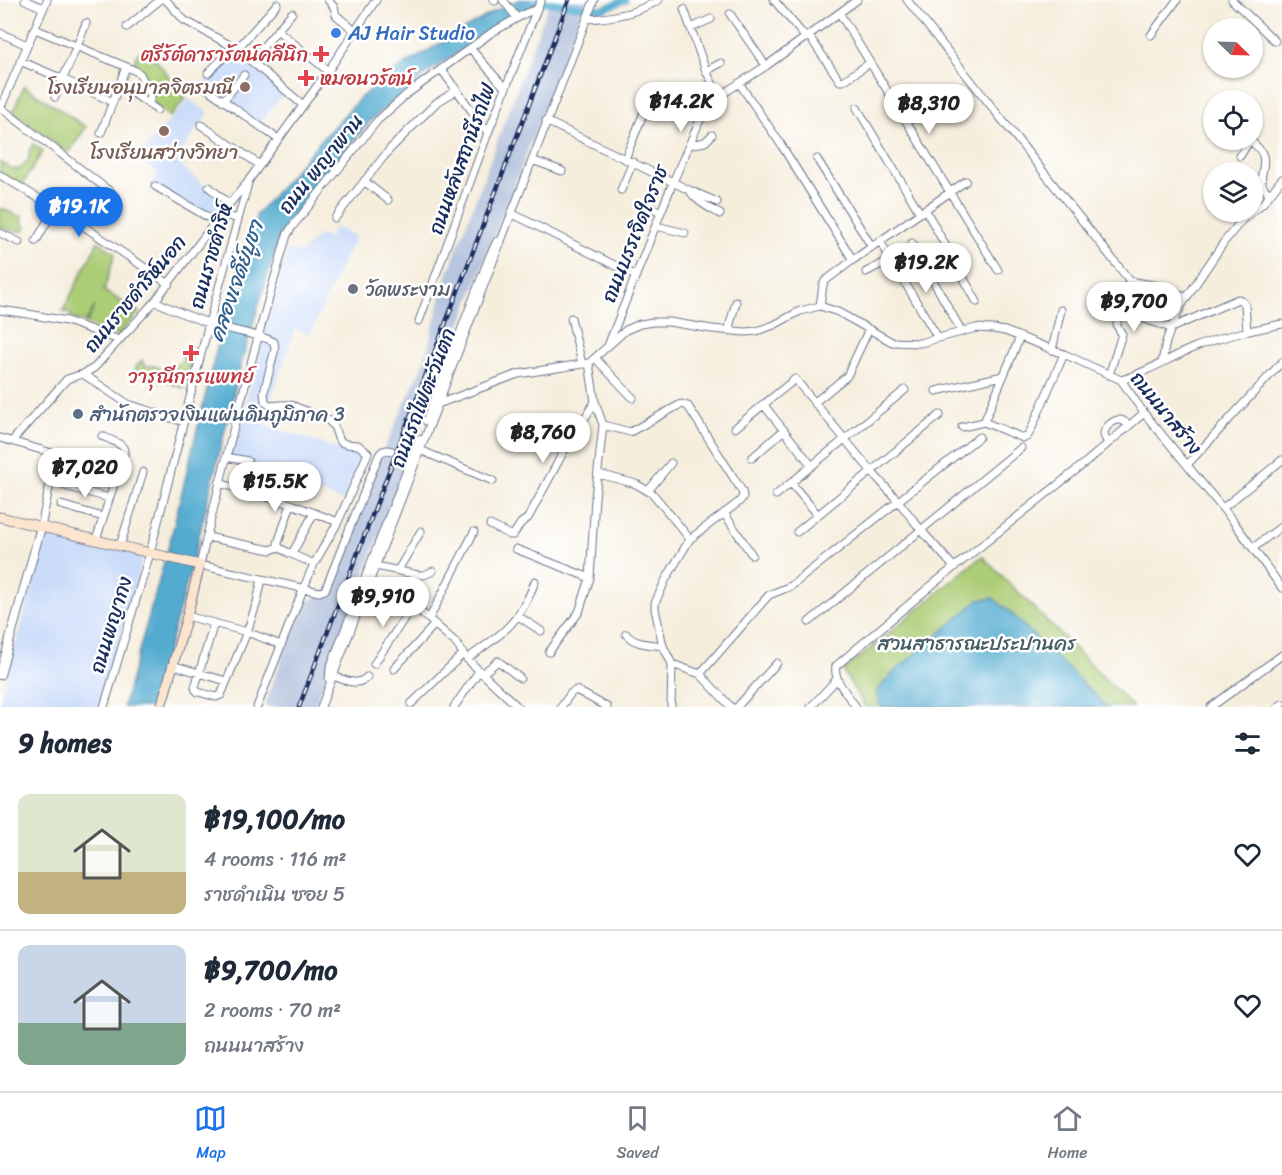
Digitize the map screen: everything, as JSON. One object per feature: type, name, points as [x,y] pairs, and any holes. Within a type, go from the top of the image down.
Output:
[{"type":"main road","points":[[0,517],[198,564],[187,616],[161,707]]},
{"type":"street","points":[[26,0],[43,8]]},
{"type":"street","points":[[47,0],[20,61],[4,88],[0,108],[112,193]]},
{"type":"street","points":[[127,27],[160,0],[187,21],[235,48],[303,105]]},
{"type":"street","points":[[328,0],[334,7],[336,15],[355,31]]},
{"type":"street","name":"ถนนราชดำริห์","points":[[150,553],[249,180],[376,0]]},
{"type":"street","points":[[497,0],[515,16]]},
{"type":"street","points":[[590,8],[598,19],[627,14],[659,0]]},
{"type":"street","points":[[774,0],[808,37],[840,81],[870,63]]},
{"type":"street","name":"ถนนบรรเจิดใจราช","points":[[608,347],[706,106],[808,37],[857,0]]},
{"type":"street","points":[[906,0],[1130,281],[1158,286],[1187,298]]},
{"type":"street","points":[[1151,35],[1177,0]]},
{"type":"street","points":[[1232,0],[1275,41]]},
{"type":"street","points":[[208,73],[277,4]]},
{"type":"street","name":"ถนน พญาพาน","points":[[198,564],[207,537],[257,337],[287,235],[292,226],[377,121],[406,94],[515,16],[526,13],[539,5]]},
{"type":"street","name":"ถนนหลังสถานีรถไฟ","points":[[419,321],[488,132],[539,5]]},
{"type":"street","name":"ถนนรถไฟตะวันตก","points":[[321,707],[590,8]]},
{"type":"street","points":[[684,9],[706,71],[719,96]]},
{"type":"street","points":[[251,61],[292,13]]},
{"type":"street","points":[[730,14],[766,66]]},
{"type":"street","points":[[840,14],[998,270]]},
{"type":"street","points":[[690,28],[711,19]]},
{"type":"street","points":[[55,97],[86,23]]},
{"type":"street","points":[[34,28],[140,74],[151,95],[149,104]]},
{"type":"street","points":[[277,30],[328,71]]},
{"type":"street","points":[[0,33],[27,45]]},
{"type":"street","points":[[470,48],[506,88]]},
{"type":"street","points":[[20,61],[113,102]]},
{"type":"street","points":[[706,71],[721,63]]},
{"type":"street","points":[[101,133],[126,67]]},
{"type":"street","points":[[441,69],[488,132]]},
{"type":"street","points":[[223,101],[244,75]]},
{"type":"street","points":[[739,83],[780,143],[853,260]]},
{"type":"street","points":[[120,84],[157,110]]},
{"type":"street","points":[[203,86],[278,139]]},
{"type":"street","points":[[335,218],[390,149],[436,103],[457,90]]},
{"type":"street","points":[[856,108],[977,302]]},
{"type":"street","points":[[625,159],[644,112]]},
{"type":"street","points":[[546,121],[717,202]]},
{"type":"street","points":[[201,125],[260,165]]},
{"type":"street","points":[[689,145],[705,142],[712,135]]},
{"type":"street","points":[[1240,156],[1250,140],[1261,152],[1263,157],[1261,180],[1265,190],[1270,194]]},
{"type":"street","points":[[817,159],[846,198],[872,247]]},
{"type":"street","points":[[532,160],[562,171]]},
{"type":"street","points":[[621,190],[633,162]]},
{"type":"street","points":[[0,175],[55,208],[169,284]]},
{"type":"street","points":[[1162,362],[1166,342],[1181,306],[1224,242],[1242,220],[1263,203],[1282,179]]},
{"type":"street","name":"ถนนราชดำริห์นอก","points":[[12,441],[67,379],[94,368],[155,301],[249,180]]},
{"type":"street","points":[[364,181],[388,200]]},
{"type":"street","points":[[438,404],[518,374],[589,362],[626,330],[640,324],[669,322],[712,330],[757,331],[800,311],[820,306],[825,281],[966,181]]},
{"type":"street","points":[[155,186],[216,222]]},
{"type":"street","points":[[209,187],[229,204]]},
{"type":"street","points":[[689,190],[695,198],[720,214]]},
{"type":"street","points":[[646,205],[662,212]]},
{"type":"street","points":[[36,241],[55,208]]},
{"type":"street","points":[[511,213],[636,276]]},
{"type":"street","points":[[221,214],[238,219]]},
{"type":"street","points":[[328,689],[330,668],[410,457],[490,255],[507,224]]},
{"type":"street","points":[[656,226],[685,233]]},
{"type":"street","points":[[0,233],[19,242]]},
{"type":"street","points":[[880,241],[938,338]]},
{"type":"street","points":[[912,243],[962,332]]},
{"type":"street","points":[[866,272],[891,259]]},
{"type":"street","points":[[1109,375],[1121,341],[1122,334],[1117,321],[1127,285]]},
{"type":"street","points":[[1142,318],[1171,328],[1238,299],[1245,305],[1247,331]]},
{"type":"street","points":[[155,301],[186,316],[270,339],[274,342],[275,349],[264,392],[265,402],[273,406],[291,405],[328,420],[336,429],[341,442],[358,445],[368,453],[338,522],[314,564],[257,707]]},
{"type":"street","points":[[728,331],[736,302]]},
{"type":"street","name":"ถนนนาสร้าง","points":[[820,306],[838,312],[892,342],[920,343],[976,328],[993,329],[1064,354],[1121,380],[1144,413],[1222,508],[1282,588]]},
{"type":"street","points":[[0,310],[68,321],[119,340]]},
{"type":"street","points":[[1052,350],[1061,310]]},
{"type":"street","points":[[549,652],[579,612],[590,578],[595,498],[603,426],[595,402],[589,362],[571,318]]},
{"type":"street","points":[[1121,380],[1217,339],[1282,323]]},
{"type":"street","points":[[815,402],[847,376],[869,329]]},
{"type":"street","points":[[984,422],[1020,337]]},
{"type":"street","points":[[962,427],[984,422],[1023,438],[1027,436],[1064,354]]},
{"type":"street","points":[[589,362],[633,398]]},
{"type":"street","points":[[1187,465],[1282,362]]},
{"type":"street","points":[[83,374],[128,404],[184,422]]},
{"type":"street","points":[[936,391],[1003,376]]},
{"type":"street","points":[[735,428],[795,379],[921,531],[954,567]]},
{"type":"street","points":[[776,495],[906,390]]},
{"type":"street","points":[[490,525],[513,535],[521,523],[528,518],[565,449],[595,402]]},
{"type":"street","points":[[603,426],[630,432],[681,404],[688,406],[742,491],[743,497],[739,502],[690,539],[666,579],[655,603],[663,646],[672,664],[671,707]]},
{"type":"street","points":[[764,404],[812,466]]},
{"type":"street","points":[[856,707],[837,679],[836,666],[1144,413]]},
{"type":"street","points":[[797,532],[940,415]]},
{"type":"street","points":[[1108,443],[1104,432],[1113,422],[1118,419],[1130,425]]},
{"type":"street","points":[[752,458],[784,430]]},
{"type":"street","points":[[96,540],[125,454],[125,448],[121,444],[102,436]]},
{"type":"street","points":[[700,674],[769,595],[791,586],[979,437]]},
{"type":"street","points":[[0,438],[118,472]]},
{"type":"street","points":[[809,622],[1021,448]]},
{"type":"street","points":[[198,564],[319,592],[325,590],[379,455],[385,450],[392,451]]},
{"type":"street","points":[[420,450],[493,481]]},
{"type":"street","points":[[0,675],[41,527],[56,454]]},
{"type":"street","points":[[226,457],[248,462]]},
{"type":"street","points":[[1222,508],[1282,460]]},
{"type":"street","points":[[648,490],[671,463]]},
{"type":"street","points":[[120,546],[143,472]]},
{"type":"street","points":[[599,474],[636,484],[648,490],[690,539]]},
{"type":"street","points":[[50,482],[109,498]]},
{"type":"street","points":[[219,483],[291,504],[338,522]]},
{"type":"street","points":[[791,483],[818,515]]},
{"type":"street","points":[[278,548],[291,504]]},
{"type":"street","points":[[61,505],[103,517]]},
{"type":"street","points":[[290,554],[314,513]]},
{"type":"street","points":[[724,513],[752,555]]},
{"type":"street","points":[[1253,548],[1282,526]]},
{"type":"street","points":[[398,570],[421,531]]},
{"type":"street","points":[[394,669],[432,622],[474,532]]},
{"type":"street","points":[[207,537],[271,550],[278,548],[314,564]]},
{"type":"street","points":[[516,549],[590,578]]},
{"type":"street","name":"ถนนพญากง","points":[[104,707],[150,553]]},
{"type":"street","points":[[376,566],[418,575],[433,572]]},
{"type":"street","points":[[1274,577],[1282,570]]},
{"type":"street","points":[[214,623],[195,687],[198,692],[216,697],[219,696],[247,632],[262,579]]},
{"type":"street","points":[[411,704],[465,656],[509,626],[518,616],[535,581]]},
{"type":"street","points":[[370,582],[413,605],[455,642],[465,656],[518,707]]},
{"type":"street","points":[[374,664],[413,605]]},
{"type":"street","points":[[187,616],[247,632],[281,645]]},
{"type":"street","points":[[518,616],[541,631]]},
{"type":"street","points":[[627,634],[637,642],[663,646]]},
{"type":"street","points":[[1210,707],[1282,655]]},
{"type":"street","points":[[454,707],[481,672],[498,661],[520,678]]},
{"type":"street","points":[[737,707],[777,663]]},
{"type":"street","points":[[672,664],[700,674],[731,707]]},
{"type":"street","points":[[172,665],[226,681]]},
{"type":"street","points":[[333,676],[358,683],[367,677]]},
{"type":"street","points":[[811,707],[837,679]]},
{"type":"street","points":[[561,707],[576,690],[607,707]]},
{"type":"street","points":[[1278,707],[1282,704]]},
{"type":"shaded area","points":[[550,0],[586,0],[314,707],[264,707],[288,641],[308,601],[328,590],[371,477],[424,362],[444,284]]},
{"type":"shaded area","name":"โรงเรียนอนุบาลจิตรมณี","points":[[237,49],[286,90],[259,125],[203,84]]},
{"type":"shaded area","points":[[189,99],[209,113],[180,153],[188,159],[182,167],[227,204],[214,222],[151,185],[159,174],[136,158]]},
{"type":"shaded area","points":[[334,227],[355,236],[354,243],[346,255],[310,334],[295,329],[264,424],[361,457],[343,501],[229,462],[288,249],[300,254],[319,235],[330,238]]},
{"type":"shaded area","points":[[47,533],[144,554],[100,707],[0,707],[0,700]]},
{"type":"green space","points":[[146,47],[186,98],[170,117],[153,104],[148,82],[133,65],[138,53]]},
{"type":"green space","points":[[24,86],[86,127],[70,151],[67,152],[13,112]]},
{"type":"green space","points":[[33,144],[43,151],[21,187],[0,174],[0,162],[12,169],[20,169],[29,159],[29,151]]},
{"type":"green space","points":[[1,208],[22,216],[26,227],[23,231],[0,227]]},
{"type":"green space","points":[[98,241],[115,253],[104,291],[139,312],[118,336],[86,324],[95,306],[85,323],[71,318],[72,315],[63,311]]},
{"type":"green space","points":[[183,356],[188,357],[190,361],[183,388],[135,371],[142,360],[145,366],[155,366],[162,370],[180,363]]},
{"type":"green space","name":"สวนสาธารณะประปานคร","points":[[982,556],[1133,707],[865,707],[843,671]]},
{"type":"water","points":[[519,0],[539,0],[536,6],[505,21],[430,71],[372,119],[281,231],[241,364],[194,557],[152,707],[123,707],[169,545],[224,319],[257,214],[361,97],[391,73],[497,10]]},
{"type":"water","points":[[993,598],[1107,707],[882,707],[876,691],[895,671],[979,600]]},
{"type":"waterway","name":"คลองเจดีย์บูชา","points":[[537,1],[603,9],[625,0]]},
{"type":"tunnel","points":[[392,451],[408,456]]},
{"type":"railway","points":[[299,707],[569,0]]},
{"type":"place","name":"AJ Hair Studio","points":[[336,33]]},
{"type":"place","name":"ตรีรัต์ดารารัตน์คลีนิก","points":[[321,54]]},
{"type":"place","name":"หมอนวรัตน์","points":[[306,78]]},
{"type":"place","name":"โรงเรียนอนุบาลจิตรมณี","points":[[245,87]]},
{"type":"place","name":"โรงเรียนสว่างวิทยา","points":[[164,131]]},
{"type":"place","name":"วัดพระงาม","points":[[353,289]]},
{"type":"place","name":"วารุณีการแพทย์","points":[[191,353]]},
{"type":"place","name":"สำนักตรวจเงินแผ่นดินภูมิภาค 3","points":[[78,414]]}]
